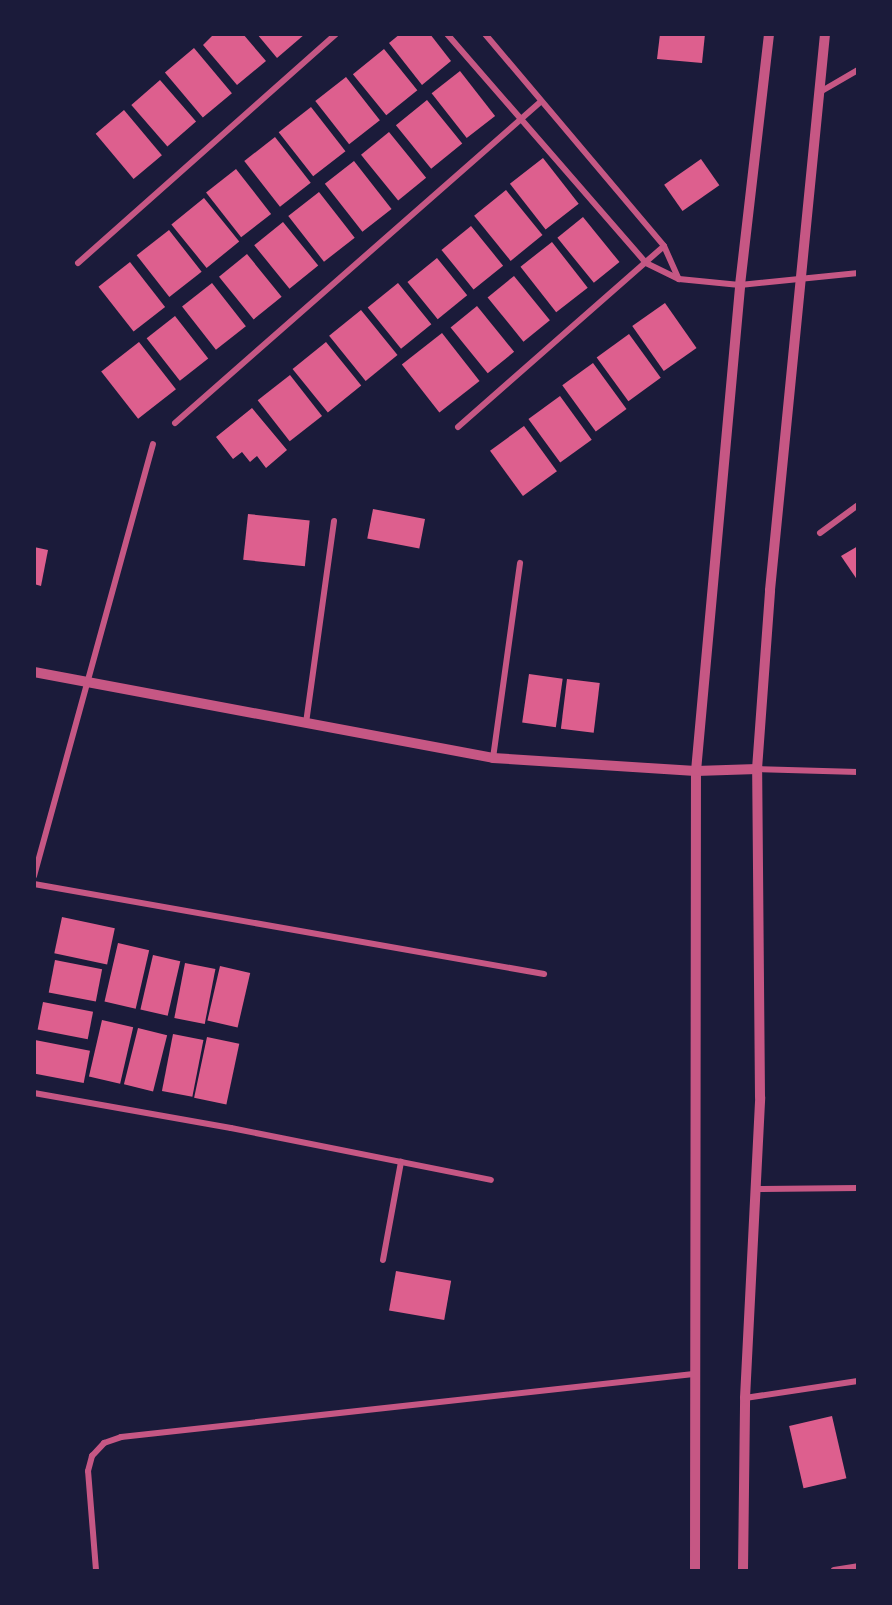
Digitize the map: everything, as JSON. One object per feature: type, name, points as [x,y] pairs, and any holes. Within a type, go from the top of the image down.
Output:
[{"type":"street","points":[[78,263],[336,34]]},
{"type":"street","points":[[447,34],[522,117],[646,263],[679,279],[740,285],[858,273]]},
{"type":"street","points":[[485,34],[664,246],[679,279]]},
{"type":"street","points":[[695,1570],[696,771],[740,285],[769,34]]},
{"type":"street","points":[[743,1570],[745,1398],[760,1097],[757,769],[799,279],[825,34]]},
{"type":"street","points":[[819,93],[858,70]]},
{"type":"street","points":[[175,423],[541,102]]},
{"type":"street","points":[[458,427],[664,246]]},
{"type":"street","points":[[34,876],[153,444]]},
{"type":"street","points":[[820,533],[858,505]]},
{"type":"street","points":[[306,723],[334,521]]},
{"type":"street","points":[[493,758],[520,563]]},
{"type":"street","points":[[34,672],[493,758],[696,771],[757,769],[858,772]]},
{"type":"street","points":[[34,884],[544,974]]},
{"type":"street","points":[[34,1093],[491,1180]]},
{"type":"street","points":[[383,1260],[401,1162]]},
{"type":"street","points":[[756,1189],[858,1188]]},
{"type":"street","points":[[96,1570],[88,1471],[92,1456],[104,1443],[121,1437],[694,1374]]},
{"type":"street","points":[[745,1398],[858,1381]]},
{"type":"street","points":[[834,1570],[858,1566]]},
{"type":"building","points":[[214,34],[243,34],[266,61],[237,85],[203,45]]},
{"type":"building","points":[[257,34],[305,34],[277,58]]},
{"type":"building","points":[[400,34],[430,34],[451,61],[422,85],[389,43]]},
{"type":"building","points":[[660,34],[705,34],[702,63],[657,59]]},
{"type":"building","points":[[194,48],[232,93],[203,118],[165,72]]},
{"type":"building","points":[[384,49],[417,90],[386,115],[353,74]]},
{"type":"building","points":[[460,71],[495,116],[467,138],[432,93]]},
{"type":"building","points":[[346,77],[380,120],[349,144],[315,101]]},
{"type":"building","points":[[160,80],[196,122],[167,146],[131,105]]},
{"type":"building","points":[[427,100],[462,144],[431,169],[396,125]]},
{"type":"building","points":[[311,107],[345,151],[313,176],[279,132]]},
{"type":"building","points":[[124,110],[162,155],[134,179],[96,134]]},
{"type":"building","points":[[389,132],[426,178],[398,201],[361,155]]},
{"type":"building","points":[[275,137],[311,183],[280,207],[244,161]]},
{"type":"building","points":[[543,158],[579,204],[546,230],[510,184]]},
{"type":"building","points":[[701,159],[719,185],[682,211],[664,185]]},
{"type":"building","points":[[354,161],[392,209],[362,232],[325,184]]},
{"type":"building","points":[[236,169],[271,214],[241,237],[206,192]]},
{"type":"building","points":[[506,190],[543,235],[511,261],[474,216]]},
{"type":"building","points":[[319,192],[355,238],[324,262],[288,216]]},
{"type":"building","points":[[204,198],[239,242],[207,268],[171,224]]},
{"type":"building","points":[[583,217],[620,262],[594,283],[557,238]]},
{"type":"building","points":[[283,222],[318,266],[289,289],[254,245]]},
{"type":"building","points":[[471,226],[503,266],[474,290],[441,250]]},
{"type":"building","points":[[169,230],[202,272],[169,297],[137,255]]},
{"type":"building","points":[[552,242],[588,288],[556,312],[520,267]]},
{"type":"building","points":[[247,254],[282,297],[254,319],[219,277]]},
{"type":"building","points":[[437,258],[467,295],[438,319],[407,282]]},
{"type":"building","points":[[130,262],[165,307],[134,332],[98,287]]},
{"type":"building","points":[[514,276],[550,320],[523,342],[488,297]]},
{"type":"building","points":[[212,283],[246,326],[216,350],[182,306]]},
{"type":"building","points":[[398,283],[431,324],[401,349],[368,308]]},
{"type":"building","points":[[665,303],[697,348],[664,371],[632,326]]},
{"type":"building","points":[[477,306],[514,352],[488,373],[451,327]]},
{"type":"building","points":[[361,310],[398,355],[366,381],[329,336]]},
{"type":"building","points":[[175,316],[208,359],[180,381],[147,338]]},
{"type":"building","points":[[442,333],[480,381],[439,412],[402,364]]},
{"type":"building","points":[[629,334],[661,378],[628,401],[597,358]]},
{"type":"building","points":[[139,342],[176,389],[138,419],[101,372]]},
{"type":"building","points":[[326,342],[361,386],[328,413],[293,369]]},
{"type":"building","points":[[593,363],[627,409],[596,431],[562,385]]},
{"type":"building","points":[[290,375],[322,416],[290,441],[258,400]]},
{"type":"building","points":[[560,396],[592,440],[560,463],[528,419]]},
{"type":"building","points":[[252,408],[287,450],[266,468],[257,456],[250,462],[242,452],[233,459],[216,437]]},
{"type":"building","points":[[524,426],[557,471],[523,496],[490,451]]},
{"type":"building","points":[[373,509],[425,519],[419,549],[367,538]]},
{"type":"building","points":[[248,514],[310,520],[305,566],[243,560]]},
{"type":"building","points":[[858,546],[858,581],[841,556]]},
{"type":"building","points":[[34,547],[48,550],[41,586],[34,584]]},
{"type":"building","points":[[529,674],[563,679],[556,727],[522,723]]},
{"type":"building","points":[[567,679],[600,683],[594,733],[561,729]]},
{"type":"building","points":[[62,917],[115,928],[107,964],[54,953]]},
{"type":"building","points":[[118,943],[149,950],[136,1009],[105,1001]]},
{"type":"building","points":[[153,955],[180,961],[168,1016],[140,1010]]},
{"type":"building","points":[[55,960],[102,969],[96,1002],[49,992]]},
{"type":"building","points":[[185,963],[215,969],[205,1024],[174,1018]]},
{"type":"building","points":[[220,966],[250,973],[238,1028],[207,1021]]},
{"type":"building","points":[[43,1002],[93,1012],[88,1039],[38,1029]]},
{"type":"building","points":[[102,1020],[133,1027],[120,1084],[89,1077]]},
{"type":"building","points":[[138,1028],[167,1035],[153,1092],[124,1084]]},
{"type":"building","points":[[173,1034],[203,1040],[192,1097],[162,1091]]},
{"type":"building","points":[[207,1037],[239,1044],[226,1105],[194,1098]]},
{"type":"building","points":[[35,1040],[90,1051],[84,1083],[34,1073]]},
{"type":"building","points":[[396,1271],[451,1281],[444,1320],[389,1310]]},
{"type":"building","points":[[832,1416],[846,1478],[804,1488],[789,1426]]}]
